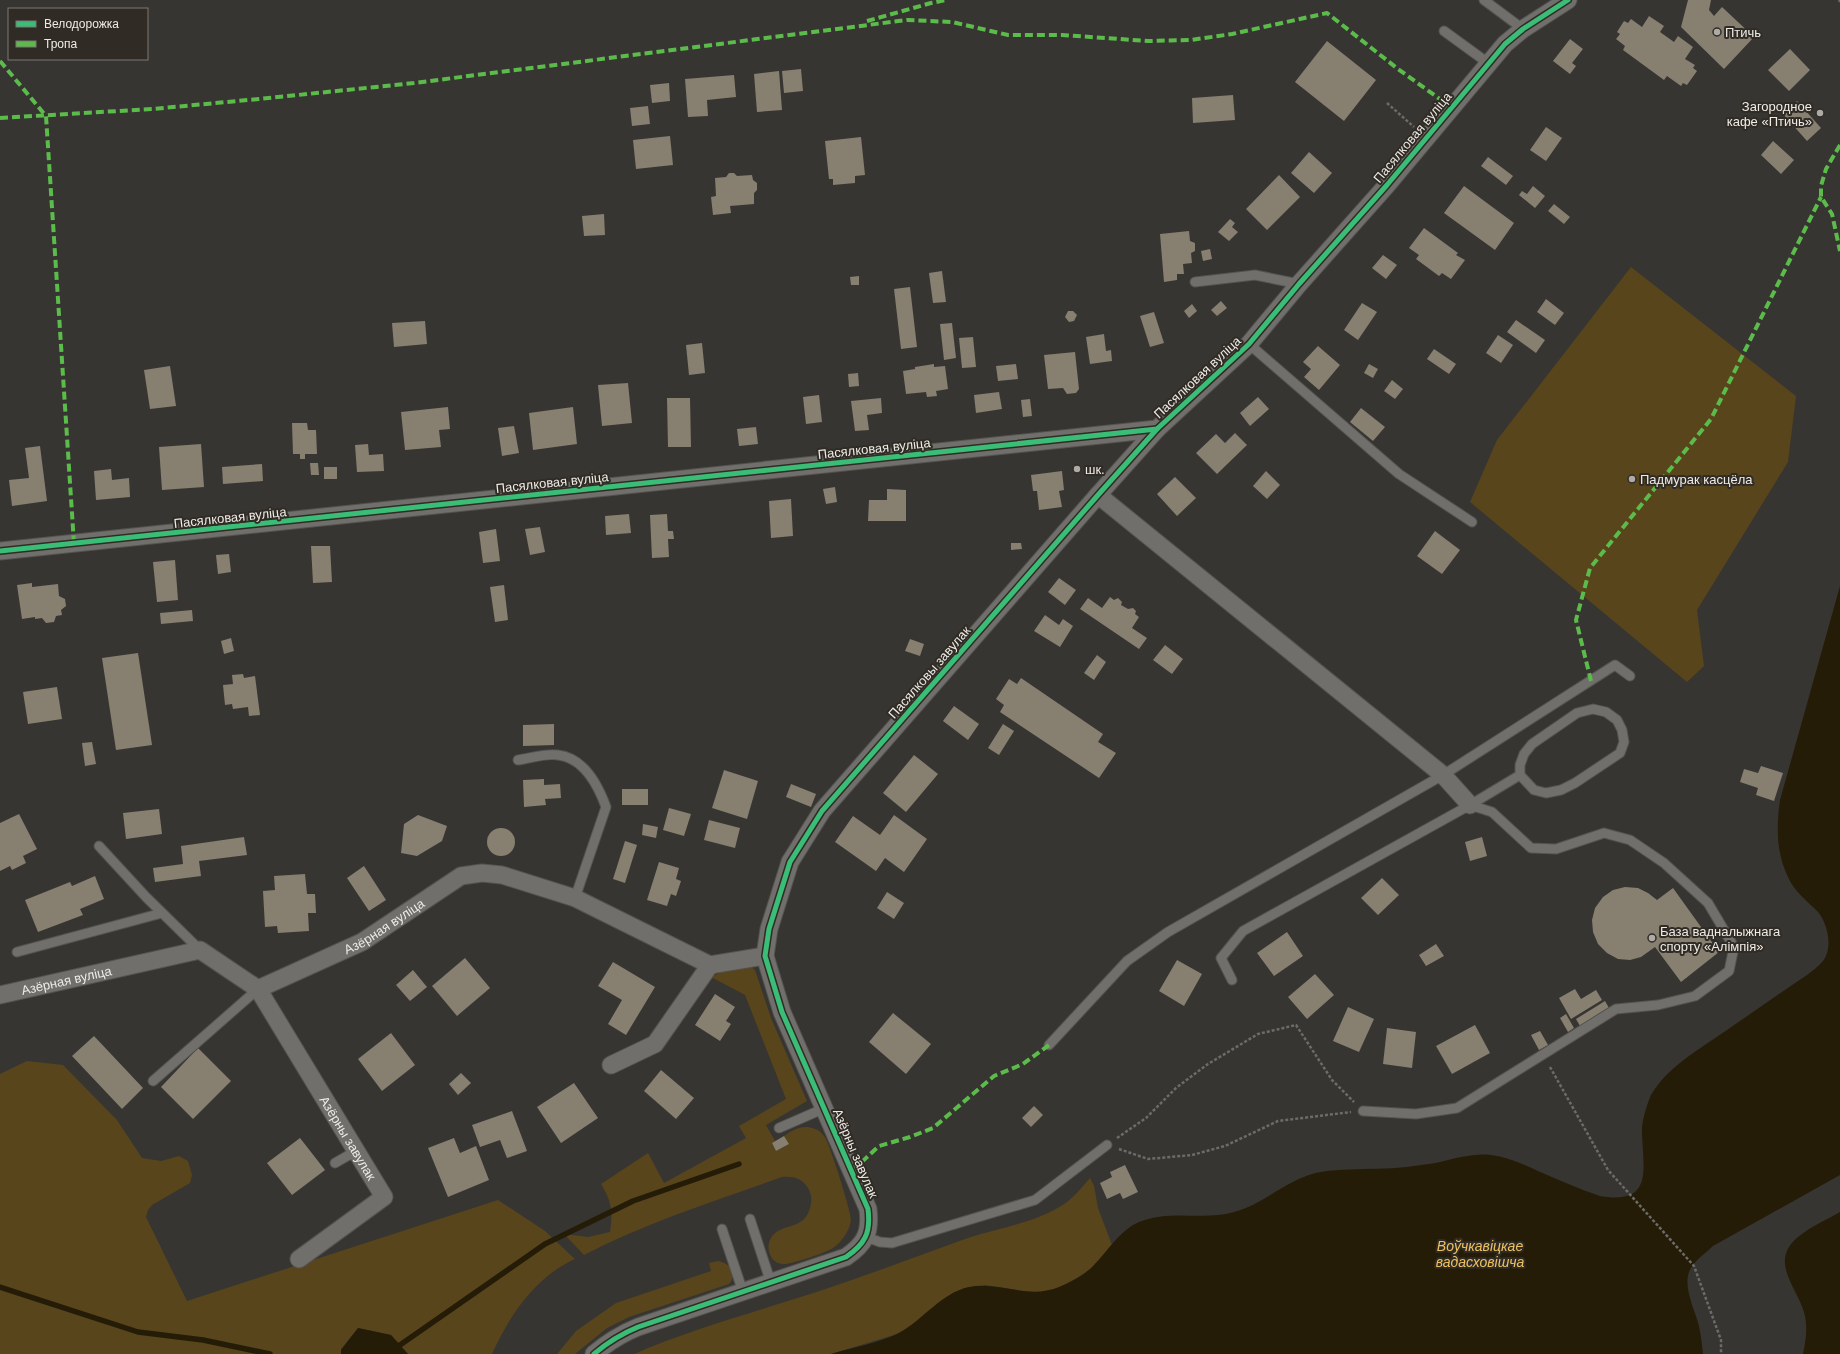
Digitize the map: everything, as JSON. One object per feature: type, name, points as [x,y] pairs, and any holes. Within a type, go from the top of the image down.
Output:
[{"type":"street","name":"Пасялковая вуліца","points":[[0,551],[1158,429],[1249,344],[1299,284],[1382,191],[1505,44],[1523,29],[1568,0]]},
{"type":"street","name":"Пасялковы завулак","points":[[765,956],[769,929],[790,862],[822,811],[1098,495],[1158,429]]},
{"type":"street","points":[[1098,495],[1442,775],[1470,805]]},
{"type":"street","name":"Азёрная вуліца","points":[[258,989],[362,942],[461,876],[482,873],[502,875],[575,898],[710,964]]},
{"type":"street","points":[[200,950],[258,989]]},
{"type":"street","name":"Азёрная вуліца","points":[[0,995],[200,950]]},
{"type":"street","points":[[611,1065],[655,1044],[710,964],[765,956]]},
{"type":"street","name":"Азёрны завулак","points":[[765,956],[782,1012],[868,1209],[870,1222],[866,1237]]},
{"type":"street","name":"Азёрны завулак","points":[[258,989],[384,1197],[299,1259]]},
{"type":"street","points":[[594,1354],[622,1334],[638,1327],[846,1257],[858,1249],[866,1237]]},
{"type":"lane","points":[[1484,0],[1523,29]]},
{"type":"lane","points":[[1444,31],[1488,63]]},
{"type":"lane","points":[[1195,282],[1255,275],[1299,284]]},
{"type":"lane","points":[[1249,344],[1399,474],[1472,522]]},
{"type":"lane","points":[[1049,1045],[1127,961],[1168,932],[1442,775],[1615,665],[1630,676]]},
{"type":"lane","points":[[1593,709],[1606,712],[1617,720],[1622,730],[1624,742],[1620,753],[1561,790],[1546,792],[1534,790],[1520,775],[1520,765],[1524,754],[1532,744],[1577,713],[1593,709]]},
{"type":"lane","points":[[518,760],[557,754],[570,758],[583,767],[601,792],[606,807],[575,898]]},
{"type":"lane","points":[[1232,980],[1221,958],[1243,931],[1470,805],[1520,775]]},
{"type":"lane","points":[[1363,1111],[1416,1114],[1457,1108],[1616,1009],[1658,1005],[1695,996],[1729,971],[1734,947],[1708,903],[1664,863],[1630,840],[1604,833],[1556,849],[1531,848],[1492,812],[1470,805]]},
{"type":"lane","points":[[99,846],[162,913],[200,950]]},
{"type":"lane","points":[[17,952],[162,913]]},
{"type":"lane","points":[[153,1081],[258,989]]},
{"type":"lane","points":[[779,1128],[825,1108]]},
{"type":"lane","points":[[866,1237],[892,1244],[1036,1200],[1107,1145]]},
{"type":"lane","points":[[335,1163],[356,1151]]},
{"type":"lane","points":[[750,1219],[771,1283]]},
{"type":"lane","points":[[722,1229],[743,1292]]},
{"type":"path","points":[[1387,104],[1426,138]]},
{"type":"path","points":[[1107,1145],[1146,1118],[1176,1088],[1208,1064],[1258,1034],[1296,1025],[1332,1080],[1363,1111]]},
{"type":"path","points":[[1543,1054],[1608,1170],[1694,1266],[1721,1340],[1721,1354]]},
{"type":"path","points":[[1107,1145],[1148,1159],[1192,1154],[1226,1146],[1278,1121],[1363,1111]]},
{"type":"shaded area","points":[[1631,267],[1796,396],[1788,462],[1697,610],[1704,666],[1687,682],[1470,502],[1497,440]]},
{"type":"shaded area","points":[[740,963],[748,964],[755,970],[771,1018],[807,1101],[766,1125],[775,1141],[772,1143],[776,1151],[789,1144],[784,1136],[795,1129],[803,1127],[818,1130],[823,1134],[832,1154],[848,1205],[851,1220],[847,1232],[836,1246],[824,1253],[788,1264],[775,1261],[769,1249],[770,1239],[778,1231],[803,1220],[807,1215],[811,1203],[811,1196],[803,1182],[793,1177],[782,1177],[657,1222],[584,1255],[564,1234],[588,1237],[610,1232],[611,1207],[601,1184],[648,1153],[664,1183],[746,1138],[739,1126],[786,1099],[745,995],[711,977]]},
{"type":"shaded area","points":[[27,1061],[63,1065],[117,1120],[142,1158],[161,1161],[179,1156],[188,1161],[192,1175],[190,1183],[152,1205],[148,1210],[146,1217],[187,1301],[498,1200],[545,1231],[575,1259],[548,1276],[525,1299],[515,1312],[492,1354],[408,1354],[391,1335],[358,1328],[341,1349],[341,1354],[0,1354],[0,1074]]},
{"type":"shaded area","points":[[1090,1178],[1094,1186],[1098,1208],[1112,1245],[1093,1267],[1077,1278],[1058,1288],[1038,1293],[985,1285],[939,1303],[912,1325],[897,1334],[831,1354],[634,1354],[692,1332],[835,1286],[965,1239],[1043,1215],[1067,1202]]},
{"type":"shaded area","points":[[718,1261],[730,1267],[732,1272],[732,1280],[729,1284],[629,1317],[607,1328],[575,1354],[557,1354],[576,1331],[616,1303],[711,1271],[709,1263]]},
{"type":"water","name":"Воўчкавіцкае вадасховішча","points":[[1840,586],[1840,1175],[1713,1246],[1693,1265],[1688,1274],[1687,1282],[1699,1326],[1703,1354],[831,1354],[874,1342],[899,1333],[908,1328],[950,1295],[969,1287],[991,1286],[1036,1292],[1059,1287],[1090,1269],[1120,1235],[1139,1222],[1163,1216],[1211,1216],[1234,1212],[1253,1205],[1299,1179],[1322,1172],[1407,1167],[1482,1154],[1503,1157],[1515,1161],[1600,1196],[1618,1197],[1631,1194],[1639,1188],[1644,1167],[1642,1127],[1645,1111],[1651,1095],[1666,1075],[1696,1051],[1807,975],[1823,961],[1826,956],[1828,950],[1827,929],[1818,912],[1800,895],[1791,883],[1782,863],[1778,842],[1778,821],[1780,800]]},
{"type":"water","points":[[1840,1212],[1840,1354],[1803,1354],[1806,1333],[1805,1317],[1787,1274],[1785,1264],[1786,1255],[1790,1246],[1803,1233]]},
{"type":"water","points":[[358,1328],[391,1335],[408,1354],[341,1354],[341,1350]]},
{"type":"building","name":"Птичь","points":[[1688,0],[1711,0],[1709,10],[1714,16],[1722,7],[1754,37],[1724,69],[1681,27]]},
{"type":"building","points":[[1649,16],[1664,26],[1660,32],[1674,42],[1678,36],[1693,47],[1685,59],[1695,65],[1693,68],[1697,71],[1687,85],[1683,83],[1681,86],[1667,76],[1664,80],[1623,50],[1625,46],[1616,39],[1620,34],[1617,32],[1624,21],[1628,23],[1631,19],[1642,27]]},
{"type":"building","points":[[1570,39],[1583,49],[1572,63],[1576,66],[1570,74],[1553,61]]},
{"type":"building","points":[[1327,41],[1376,80],[1344,121],[1295,82]]},
{"type":"building","points":[[1790,49],[1810,70],[1789,91],[1768,70]]},
{"type":"building","points":[[801,69],[803,91],[784,93],[782,71]]},
{"type":"building","points":[[779,71],[782,110],[757,112],[754,74]]},
{"type":"building","points":[[734,75],[736,97],[707,100],[708,116],[688,117],[685,79]]},
{"type":"building","points":[[669,83],[670,101],[652,103],[650,85]]},
{"type":"building","points":[[1233,95],[1235,120],[1193,123],[1192,98]]},
{"type":"building","points":[[1797,101],[1821,128],[1807,141],[1783,114]]},
{"type":"building","points":[[648,106],[650,124],[632,126],[630,108]]},
{"type":"building","points":[[1546,127],[1562,138],[1546,161],[1530,150]]},
{"type":"building","points":[[670,136],[673,165],[636,169],[633,140]]},
{"type":"building","points":[[861,137],[865,175],[855,176],[855,183],[833,185],[833,179],[829,179],[825,141]]},
{"type":"building","points":[[1773,141],[1794,160],[1781,174],[1761,155]]},
{"type":"building","points":[[1309,152],[1332,173],[1314,193],[1291,173]]},
{"type":"building","points":[[1488,157],[1513,176],[1506,185],[1481,166]]},
{"type":"building","points":[[729,173],[734,173],[737,176],[752,175],[753,180],[757,183],[757,190],[754,193],[754,204],[730,206],[731,213],[713,215],[711,197],[716,196],[715,178],[726,177]]},
{"type":"building","points":[[1279,175],[1300,197],[1267,230],[1246,209]]},
{"type":"building","points":[[1464,186],[1514,223],[1495,250],[1444,213]]},
{"type":"building","points":[[1533,186],[1545,196],[1535,208],[1519,195],[1522,191],[1527,194]]},
{"type":"building","points":[[1554,204],[1570,217],[1564,224],[1548,211]]},
{"type":"building","points":[[604,214],[605,235],[584,236],[582,216]]},
{"type":"building","points":[[1230,219],[1235,223],[1232,227],[1238,232],[1229,241],[1218,232]]},
{"type":"building","points":[[1424,228],[1458,253],[1456,255],[1465,260],[1451,279],[1442,273],[1439,276],[1416,259],[1419,255],[1409,248]]},
{"type":"building","points":[[1189,231],[1190,241],[1195,243],[1195,251],[1191,253],[1192,263],[1183,264],[1184,274],[1177,274],[1177,280],[1164,282],[1160,234]]},
{"type":"building","points":[[1210,249],[1212,259],[1203,261],[1201,251]]},
{"type":"building","points":[[1383,255],[1397,265],[1386,279],[1372,268]]},
{"type":"building","points":[[942,271],[946,302],[933,303],[929,273]]},
{"type":"building","points":[[859,276],[859,285],[851,285],[850,277]]},
{"type":"building","points":[[910,287],[917,347],[901,349],[894,289]]},
{"type":"building","points":[[1546,299],[1564,313],[1555,325],[1537,312]]},
{"type":"building","points":[[1221,301],[1227,308],[1217,316],[1211,310]]},
{"type":"building","points":[[1362,303],[1377,312],[1358,340],[1344,330]]},
{"type":"building","points":[[1192,304],[1197,311],[1189,318],[1184,311]]},
{"type":"building","points":[[1068,311],[1073,311],[1077,315],[1074,321],[1069,322],[1065,317]]},
{"type":"building","points":[[1154,312],[1164,343],[1150,347],[1140,316]]},
{"type":"building","points":[[1516,320],[1545,340],[1536,353],[1507,332]]},
{"type":"building","points":[[425,321],[427,344],[394,347],[392,323]]},
{"type":"building","points":[[952,323],[956,358],[944,360],[940,324]]},
{"type":"building","points":[[1104,334],[1106,351],[1111,350],[1112,361],[1090,364],[1086,337]]},
{"type":"building","points":[[1498,335],[1513,345],[1501,363],[1486,353]]},
{"type":"building","points":[[973,337],[976,367],[962,368],[959,338]]},
{"type":"building","points":[[702,343],[705,373],[689,375],[686,345]]},
{"type":"building","points":[[1318,346],[1340,365],[1319,390],[1304,377],[1311,369],[1303,362]]},
{"type":"building","points":[[1434,349],[1456,364],[1449,374],[1427,359]]},
{"type":"building","points":[[1075,352],[1079,389],[1076,393],[1067,394],[1063,388],[1048,389],[1044,355]]},
{"type":"building","points":[[934,364],[934,367],[945,366],[948,389],[936,391],[937,396],[927,397],[926,392],[906,394],[903,371],[915,369],[915,367]]},
{"type":"building","points":[[1016,364],[1018,379],[998,381],[996,366]]},
{"type":"building","points":[[1369,364],[1378,369],[1373,378],[1364,373]]},
{"type":"building","points":[[170,366],[176,406],[150,409],[144,370]]},
{"type":"building","points":[[858,373],[859,386],[849,387],[848,374]]},
{"type":"building","points":[[1392,380],[1403,389],[1395,399],[1384,391]]},
{"type":"building","points":[[628,383],[632,423],[602,426],[598,385]]},
{"type":"building","points":[[999,392],[1002,409],[976,413],[974,395]]},
{"type":"building","points":[[819,395],[822,422],[806,424],[803,397]]},
{"type":"building","points":[[1258,397],[1269,409],[1250,426],[1240,413]]},
{"type":"building","points":[[667,398],[690,398],[691,447],[668,447]]},
{"type":"building","points":[[881,398],[882,413],[867,415],[869,430],[855,431],[851,401]]},
{"type":"building","points":[[1030,399],[1032,416],[1023,417],[1021,400]]},
{"type":"building","points":[[448,407],[450,429],[439,430],[441,447],[405,450],[401,412]]},
{"type":"building","points":[[573,407],[577,444],[533,450],[529,413]]},
{"type":"building","points":[[1361,408],[1385,427],[1373,441],[1350,422]]},
{"type":"building","points":[[292,423],[307,423],[308,430],[316,430],[317,454],[305,454],[305,459],[300,459],[300,454],[293,454]]},
{"type":"building","points":[[514,426],[519,453],[502,456],[498,428]]},
{"type":"building","points":[[756,427],[758,444],[739,446],[737,429]]},
{"type":"building","points":[[1235,433],[1247,445],[1217,474],[1196,453],[1216,434],[1225,443]]},
{"type":"building","points":[[201,444],[204,487],[162,490],[159,447]]},
{"type":"building","points":[[368,444],[369,455],[383,454],[384,471],[357,472],[355,445]]},
{"type":"building","points":[[40,446],[47,501],[12,506],[9,480],[29,478],[25,448]]},
{"type":"building","points":[[310,463],[318,463],[319,475],[311,475]]},
{"type":"building","points":[[262,464],[263,481],[223,484],[222,467]]},
{"type":"building","points":[[324,467],[337,467],[337,479],[324,479]]},
{"type":"building","points":[[111,469],[112,480],[129,478],[130,497],[96,500],[94,471]]},
{"type":"building","points":[[1062,471],[1064,490],[1059,491],[1062,507],[1039,510],[1037,491],[1033,491],[1031,475]]},
{"type":"building","points":[[1266,471],[1280,485],[1267,499],[1253,486]]},
{"type":"building","points":[[1175,477],[1196,498],[1177,516],[1157,494]]},
{"type":"building","points":[[835,487],[837,502],[826,504],[823,489]]},
{"type":"building","points":[[887,489],[906,490],[906,521],[868,521],[869,500],[887,500]]},
{"type":"building","points":[[791,499],[793,536],[771,538],[769,501]]},
{"type":"building","points":[[629,514],[631,533],[606,535],[605,516]]},
{"type":"building","points":[[667,514],[668,531],[673,531],[674,539],[668,539],[669,557],[652,558],[650,515]]},
{"type":"building","points":[[540,527],[545,552],[530,555],[525,529]]},
{"type":"building","points":[[496,529],[500,561],[483,563],[479,532]]},
{"type":"building","points":[[1435,531],[1460,550],[1442,574],[1417,556]]},
{"type":"building","points":[[1011,543],[1021,543],[1022,549],[1011,550]]},
{"type":"building","points":[[311,546],[330,546],[332,582],[313,583]]},
{"type":"building","points":[[229,554],[231,572],[218,574],[216,555]]},
{"type":"building","points":[[175,560],[178,600],[157,602],[153,562]]},
{"type":"building","points":[[1059,578],[1076,590],[1065,605],[1048,592]]},
{"type":"building","points":[[32,583],[32,587],[58,584],[59,596],[65,599],[66,606],[61,610],[62,615],[56,616],[54,622],[46,623],[42,618],[35,619],[35,617],[22,619],[17,585]]},
{"type":"building","points":[[504,585],[508,620],[495,622],[490,587]]},
{"type":"building","points":[[1110,597],[1114,600],[1118,598],[1122,602],[1121,605],[1128,609],[1133,608],[1136,611],[1135,614],[1139,617],[1132,628],[1147,638],[1139,649],[1080,609],[1088,598],[1102,608]]},
{"type":"building","points":[[192,610],[193,621],[161,624],[160,613]]},
{"type":"building","points":[[1045,615],[1059,625],[1063,619],[1073,626],[1060,647],[1034,631]]},
{"type":"building","points":[[231,638],[234,651],[224,654],[221,641]]},
{"type":"building","points":[[910,639],[924,644],[920,656],[905,651]]},
{"type":"building","points":[[1165,645],[1183,659],[1172,674],[1153,660]]},
{"type":"building","points":[[138,653],[152,745],[116,750],[102,658]]},
{"type":"building","points":[[1097,655],[1106,662],[1094,680],[1084,673]]},
{"type":"building","points":[[243,674],[244,678],[255,676],[260,715],[249,716],[248,707],[233,709],[232,704],[225,705],[223,685],[233,684],[232,675]]},
{"type":"building","points":[[1021,678],[1103,734],[1098,742],[1116,753],[1099,778],[1000,712],[1004,705],[996,699],[1009,679],[1017,684]]},
{"type":"building","points":[[57,687],[62,719],[28,724],[23,692]]},
{"type":"building","points":[[954,706],[979,724],[968,740],[943,721]]},
{"type":"building","points":[[554,724],[554,745],[523,746],[523,725]]},
{"type":"building","points":[[1003,724],[1014,731],[999,755],[988,748]]},
{"type":"building","points":[[92,742],[96,764],[85,766],[82,743]]},
{"type":"building","points":[[914,755],[938,774],[906,812],[883,793]]},
{"type":"building","points":[[1761,766],[1783,773],[1774,801],[1756,795],[1758,788],[1740,782],[1744,769],[1758,773]]},
{"type":"building","points":[[724,770],[758,781],[747,819],[712,808]]},
{"type":"building","points":[[544,779],[544,785],[560,784],[561,798],[545,799],[546,805],[524,807],[523,780]]},
{"type":"building","points":[[791,784],[816,794],[811,807],[786,797]]},
{"type":"building","points":[[622,789],[648,789],[648,805],[622,805]]},
{"type":"building","points":[[669,808],[691,814],[684,836],[663,830]]},
{"type":"building","points":[[159,809],[162,834],[126,839],[123,813]]},
{"type":"building","points":[[19,814],[37,849],[23,856],[26,863],[12,870],[10,866],[0,871],[0,823]]},
{"type":"building","points":[[418,815],[447,826],[442,841],[417,856],[401,853],[404,824]]},
{"type":"building","points":[[894,815],[927,839],[904,872],[885,858],[876,871],[835,842],[853,816],[880,835]]},
{"type":"building","points":[[709,820],[740,828],[735,848],[704,840]]},
{"type":"building","points":[[643,824],[658,827],[656,838],[642,835]]},
{"type":"building","points":[[501,828],[511,832],[515,842],[511,852],[501,856],[491,852],[487,842],[491,832]]},
{"type":"building","points":[[244,837],[247,855],[199,861],[201,876],[155,882],[153,868],[183,864],[181,846]]},
{"type":"building","points":[[1482,837],[1487,856],[1470,861],[1465,842]]},
{"type":"building","points":[[625,841],[637,845],[625,883],[613,879]]},
{"type":"building","points":[[659,862],[679,868],[676,879],[681,881],[676,896],[671,894],[667,906],[647,900]]},
{"type":"building","points":[[364,866],[386,900],[369,911],[347,878]]},
{"type":"building","points":[[305,874],[307,894],[315,894],[316,913],[308,913],[309,931],[278,933],[277,926],[265,927],[263,891],[275,890],[274,876]]},
{"type":"building","points":[[95,876],[104,899],[80,909],[83,915],[38,932],[25,900],[70,882],[72,886]]},
{"type":"building","points":[[1382,878],[1399,895],[1378,915],[1361,898]]},
{"type":"building","name":"База вадналыжнага спорту «Алімпія»","points":[[1625,887],[1638,888],[1657,900],[1673,888],[1719,952],[1681,982],[1655,947],[1641,957],[1630,960],[1618,959],[1607,953],[1598,944],[1593,932],[1592,920],[1595,908],[1603,897],[1613,890]]},
{"type":"building","points":[[887,892],[904,903],[894,919],[877,908]]},
{"type":"building","points":[[1287,932],[1303,956],[1274,976],[1257,953]]},
{"type":"building","points":[[1436,944],[1444,956],[1426,966],[1419,955]]},
{"type":"building","points":[[465,958],[490,988],[457,1016],[432,986]]},
{"type":"building","points":[[1177,960],[1202,974],[1184,1006],[1159,991]]},
{"type":"building","points":[[613,962],[655,987],[626,1035],[608,1024],[622,1000],[598,986]]},
{"type":"building","points":[[413,970],[427,987],[410,1001],[396,985]]},
{"type":"building","points":[[1315,974],[1334,995],[1307,1019],[1288,997]]},
{"type":"building","points":[[1575,989],[1581,999],[1596,990],[1602,1000],[1571,1019],[1559,998]]},
{"type":"building","points":[[715,994],[735,1007],[726,1021],[731,1024],[720,1041],[695,1025]]},
{"type":"building","points":[[1605,1001],[1609,1008],[1580,1026],[1576,1019]]},
{"type":"building","points":[[1348,1007],[1374,1019],[1359,1052],[1333,1041]]},
{"type":"building","points":[[893,1013],[931,1044],[906,1074],[869,1042]]},
{"type":"building","points":[[1566,1014],[1574,1028],[1568,1032],[1560,1018]]},
{"type":"building","points":[[1475,1025],[1490,1053],[1452,1074],[1436,1046]]},
{"type":"building","points":[[1387,1028],[1416,1032],[1412,1068],[1383,1064]]},
{"type":"building","points":[[1540,1031],[1548,1045],[1539,1050],[1531,1035]]},
{"type":"building","points":[[391,1033],[415,1065],[382,1091],[358,1059]]},
{"type":"building","points":[[94,1036],[143,1088],[122,1109],[72,1056]]},
{"type":"building","points":[[198,1048],[231,1081],[193,1119],[161,1087]]},
{"type":"building","points":[[661,1070],[694,1098],[676,1119],[644,1091]]},
{"type":"building","points":[[461,1073],[471,1083],[458,1095],[449,1084]]},
{"type":"building","points":[[574,1083],[598,1118],[561,1143],[537,1107]]},
{"type":"building","points":[[1034,1106],[1043,1115],[1031,1127],[1022,1118]]},
{"type":"building","points":[[512,1111],[527,1151],[507,1158],[500,1140],[480,1147],[472,1125]]},
{"type":"building","points":[[784,1136],[789,1144],[776,1151],[772,1143]]},
{"type":"building","points":[[300,1138],[325,1170],[292,1195],[267,1163]]},
{"type":"building","points":[[454,1138],[460,1153],[476,1146],[489,1180],[448,1197],[428,1148]]},
{"type":"building","points":[[1125,1165],[1138,1192],[1123,1199],[1120,1193],[1107,1199],[1100,1183],[1112,1177],[1110,1172]]},
{"type":"waterway","points":[[393,1347],[400,1345],[545,1244],[633,1201],[739,1164]]},
{"type":"waterway","points":[[0,1287],[138,1332],[203,1340],[270,1354]]},
{"type":"marked path","points":[[867,21],[946,0]]},
{"type":"marked path","points":[[0,118],[152,109],[414,83],[907,20],[952,22],[1008,35],[1062,35],[1148,41],[1191,40],[1232,34],[1327,13],[1398,69],[1451,107]]},
{"type":"marked path","points":[[0,61],[46,116],[74,544]]},
{"type":"marked path","points":[[1840,145],[1826,169],[1821,186],[1821,197],[1832,214],[1840,251]]},
{"type":"marked path","points":[[1591,681],[1576,620],[1590,568],[1711,419],[1821,197]]},
{"type":"marked path","points":[[853,1170],[879,1146],[910,1137],[933,1128],[994,1076],[1023,1064],[1049,1045]]},
{"type":"cycle path","points":[[0,551],[1157,429],[1249,344],[1299,284],[1387,185],[1505,44],[1523,29],[1568,0]]},
{"type":"cycle path","points":[[594,1354],[626,1332],[846,1257],[862,1242],[867,1231],[869,1217],[868,1209],[782,1012],[765,956],[769,929],[790,862],[822,811],[1157,429]]},
{"type":"place","name":"Птичь","points":[[1717,32]]},
{"type":"place","name":"Загородное кафе «Птичь»","points":[[1820,113]]},
{"type":"place","name":"шк.","points":[[1077,469]]},
{"type":"place","name":"Падмурак касцёла","points":[[1632,479]]},
{"type":"place","name":"База вадналыжнага спорту «Алімпія»","points":[[1652,938]]}]
